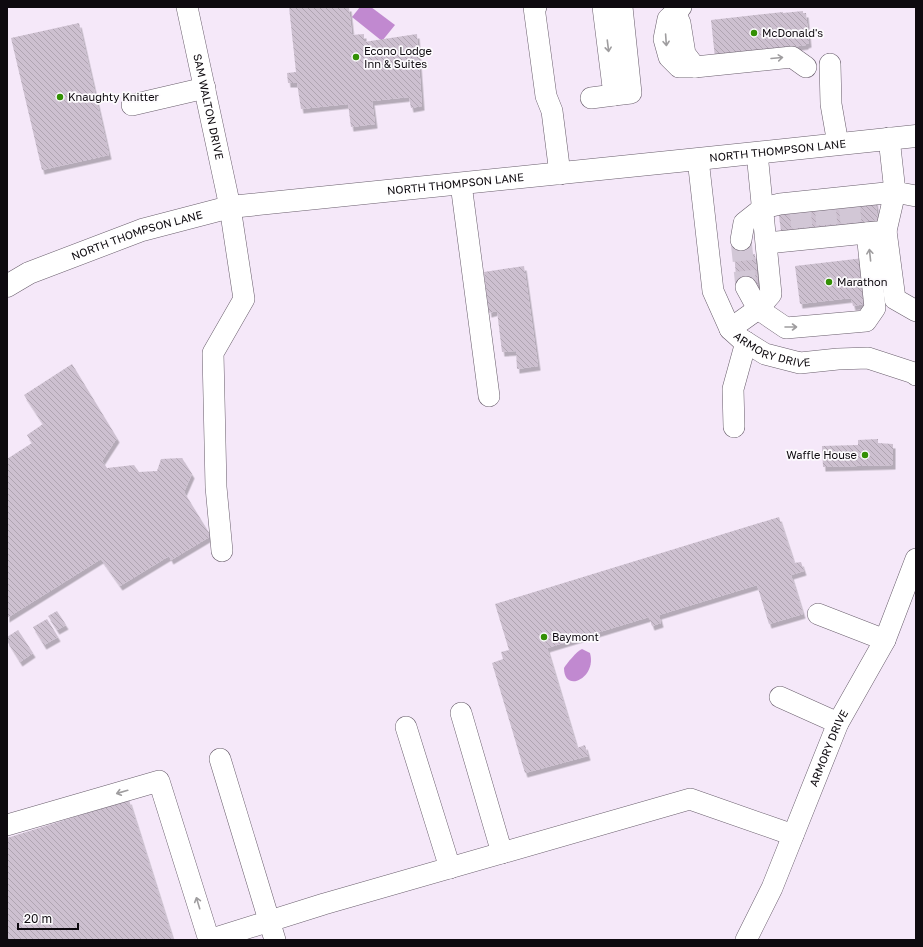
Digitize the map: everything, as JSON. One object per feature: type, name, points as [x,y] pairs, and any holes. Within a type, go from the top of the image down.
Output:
[{"type":"main road","name":"NORTH THOMPSON LANE","points":[[7,286],[29,273],[142,230],[230,207],[916,136]]},
{"type":"street","name":"SAM WALTON DRIVE","points":[[187,7],[230,207],[244,299],[213,352],[216,487],[222,551]]},
{"type":"street","points":[[536,7],[534,7],[540,60],[546,96],[552,111],[560,174]]},
{"type":"street","points":[[604,7],[614,95]]},
{"type":"street","points":[[591,98],[631,93],[622,7]]},
{"type":"street","points":[[678,10],[668,19],[664,39],[669,57],[679,67],[695,67],[792,57],[806,68]]},
{"type":"street","points":[[830,64],[831,104],[838,144]]},
{"type":"street","points":[[132,105],[205,88]]},
{"type":"street","points":[[746,287],[758,309],[786,328],[866,321],[875,308],[864,230],[895,192],[889,138]]},
{"type":"street","points":[[730,329],[758,309],[771,294],[757,153]]},
{"type":"street","name":"ARMORY DRIVE","points":[[698,159],[713,291],[730,329],[764,354],[800,363],[838,359],[868,358],[915,373]]},
{"type":"street","points":[[461,184],[489,396]]},
{"type":"street","points":[[741,240],[744,223],[763,208],[780,204],[849,200],[895,192],[916,196]]},
{"type":"street","points":[[767,243],[803,234],[864,230]]},
{"type":"street","points":[[864,230],[895,299],[916,311]]},
{"type":"street","points":[[734,427],[733,389],[746,342]]},
{"type":"street","name":"ARMORY DRIVE","points":[[746,940],[772,888],[838,723],[885,640],[916,559]]},
{"type":"street","points":[[818,614],[885,640]]},
{"type":"street","points":[[780,697],[838,723]]},
{"type":"street","points":[[461,713],[502,853]]},
{"type":"street","points":[[406,727],[450,868]]},
{"type":"street","points":[[220,759],[272,931]]},
{"type":"street","points":[[7,825],[159,781],[209,940],[272,931],[324,904],[690,799],[793,835]]},
{"type":"shaded area","points":[[360,7],[371,7],[395,25],[382,41],[352,17]]},
{"type":"shaded area","points":[[582,649],[590,653],[591,662],[589,670],[580,680],[569,680],[565,676],[564,668]]},
{"type":"building","name":"Econo Lodge Inn & Suites","points":[[289,7],[349,7],[352,35],[364,34],[364,42],[417,34],[422,106],[411,108],[409,97],[372,101],[375,124],[351,127],[348,104],[301,109],[297,83],[288,83],[287,73],[296,72]]},
{"type":"building","points":[[803,11],[803,13],[806,13],[809,43],[806,45],[715,58],[711,20]]},
{"type":"building","name":"Knaughty Knitter","points":[[79,23],[109,155],[42,170],[11,38]]},
{"type":"building","points":[[875,199],[878,220],[781,231],[778,209]]},
{"type":"building","points":[[746,239],[749,254],[755,254],[758,285],[737,288],[733,241]]},
{"type":"building","points":[[864,258],[865,304],[853,306],[851,298],[800,304],[795,266]]},
{"type":"building","points":[[524,266],[538,366],[517,369],[516,351],[502,352],[497,311],[489,313],[484,272]]},
{"type":"building","points":[[72,364],[117,438],[102,461],[107,468],[134,465],[139,472],[157,471],[161,459],[182,458],[192,474],[184,492],[211,536],[171,560],[169,556],[120,586],[101,559],[7,618],[7,459],[32,443],[27,435],[43,424],[24,395]]},
{"type":"building","points":[[878,439],[878,443],[893,444],[893,465],[823,467],[822,446],[858,445],[858,440]]},
{"type":"building","name":"Baymont","points":[[779,517],[794,563],[801,562],[804,571],[791,575],[803,614],[769,624],[757,585],[659,615],[661,623],[652,626],[649,617],[547,648],[577,748],[585,745],[588,756],[525,773],[492,663],[503,659],[501,652],[509,650],[495,604]]},
{"type":"building","points":[[57,611],[66,625],[57,630],[48,616]]},
{"type":"building","points":[[47,619],[58,637],[44,645],[33,627]]},
{"type":"building","points":[[18,630],[33,653],[20,662],[7,641],[7,637]]},
{"type":"building","points":[[129,800],[173,940],[7,940],[7,838]]},
{"type":"tunnel","points":[[849,202],[851,223]]},
{"type":"tunnel","points":[[825,204],[827,226]]},
{"type":"tunnel","points":[[800,207],[802,229]]},
{"type":"tunnel","points":[[741,240],[746,287]]},
{"type":"place","name":"McDonald's","points":[[754,33]]},
{"type":"place","name":"Econo Lodge Inn & Suites","points":[[356,57]]},
{"type":"place","name":"Knaughty Knitter","points":[[60,97]]},
{"type":"place","name":"Marathon","points":[[829,282]]},
{"type":"place","name":"Waffle House","points":[[865,455]]},
{"type":"place","name":"Baymont","points":[[544,637]]}]
